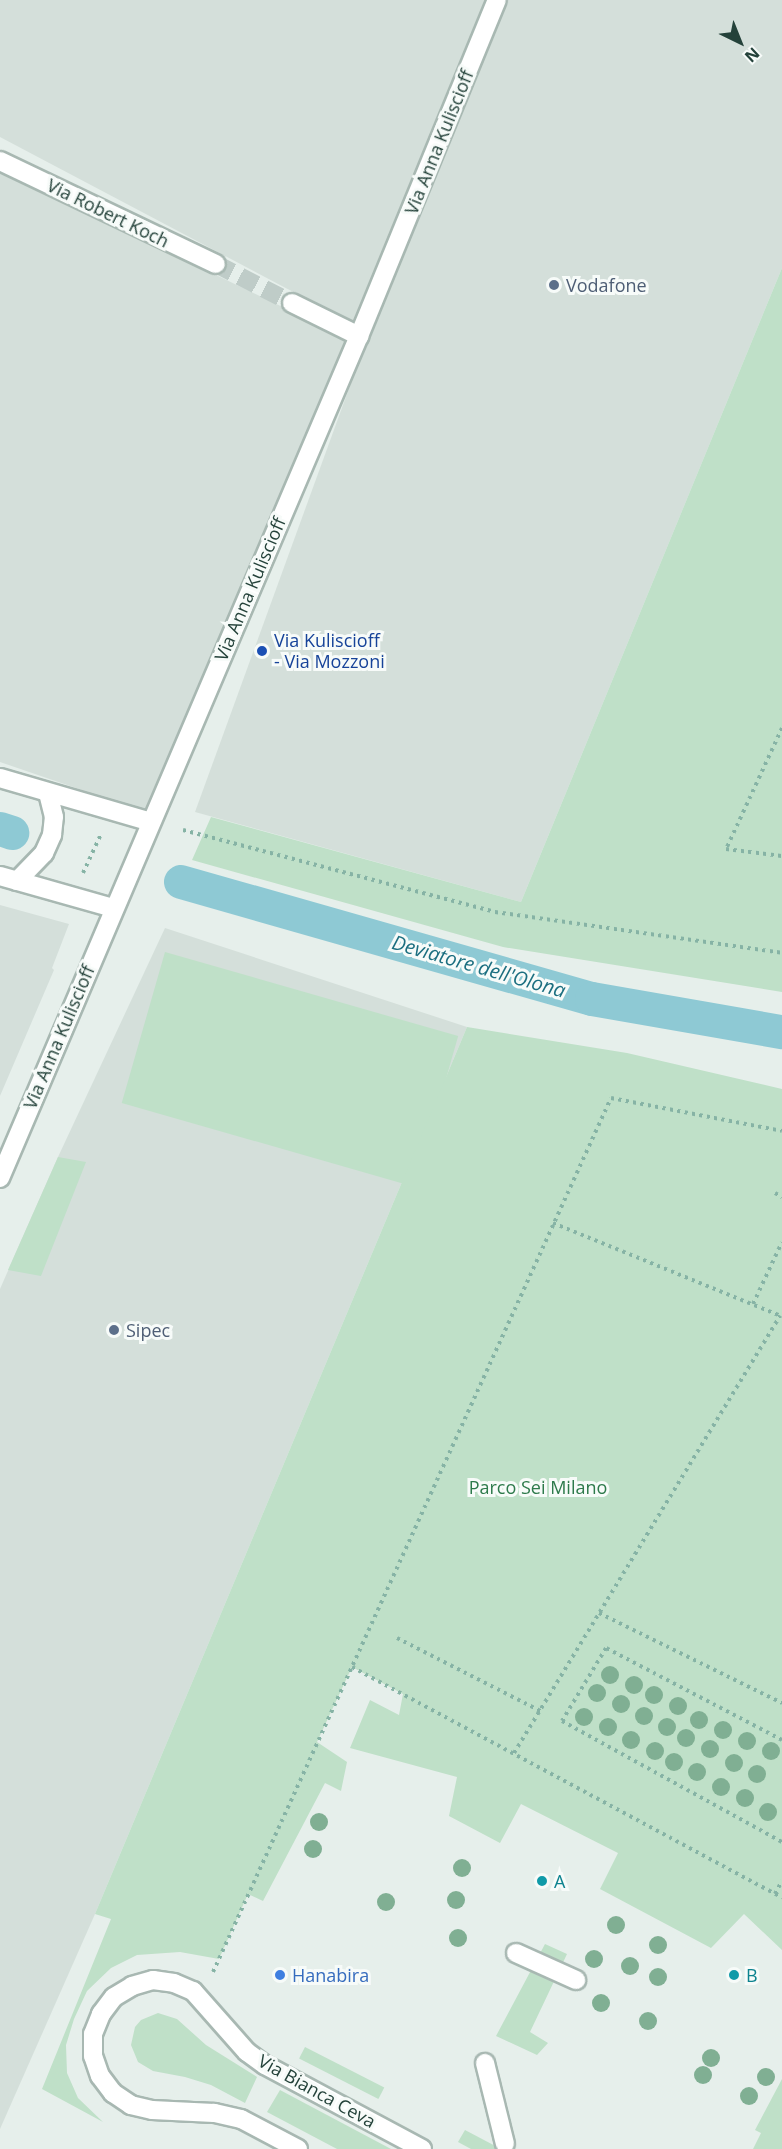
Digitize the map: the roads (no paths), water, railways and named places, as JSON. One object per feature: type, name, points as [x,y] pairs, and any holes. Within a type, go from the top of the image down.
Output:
[{"type":"street","name":"Via Anna Kuliscioff","points":[[0,1178],[113,908],[359,336],[497,0]]},
{"type":"street","name":"Via Robert Koch","points":[[0,161],[216,264]]},
{"type":"street","points":[[291,303],[359,336]]},
{"type":"street","points":[[0,778],[151,822]]},
{"type":"street","points":[[8,879],[44,853],[52,835],[54,817],[48,793]]},
{"type":"street","points":[[8,879],[113,908]]},
{"type":"street","points":[[516,1953],[576,1980]]},
{"type":"street","name":"Via Bianca Ceva","points":[[298,2149],[241,2119],[214,2113],[152,2110],[131,2105],[113,2093],[100,2076],[93,2056],[93,2034],[101,2014],[114,1997],[132,1986],[153,1980],[174,1983],[193,1991],[247,2052],[265,2065],[422,2149]]},
{"type":"street","points":[[485,2063],[505,2144]]},
{"type":"waterway","name":"Deviatore dell'Olona","points":[[0,829],[12,833]]},
{"type":"waterway","name":"Deviatore dell'Olona","points":[[181,882],[592,999],[782,1032]]},
{"type":"tunnel","points":[[216,264],[292,303]]},
{"type":"place","name":"Vodafone","points":[[554,285]]},
{"type":"place","name":"Via Kuliscioff - Via Mozzoni","points":[[262,651]]},
{"type":"place","name":"Sipec","points":[[114,1330]]},
{"type":"place","name":"A","points":[[542,1881]]},
{"type":"place","name":"Hanabira","points":[[280,1975]]},
{"type":"place","name":"B","points":[[734,1975]]},
{"type":"park label","name":"Parco Sei Milano","points":[[538,1487]]}]
